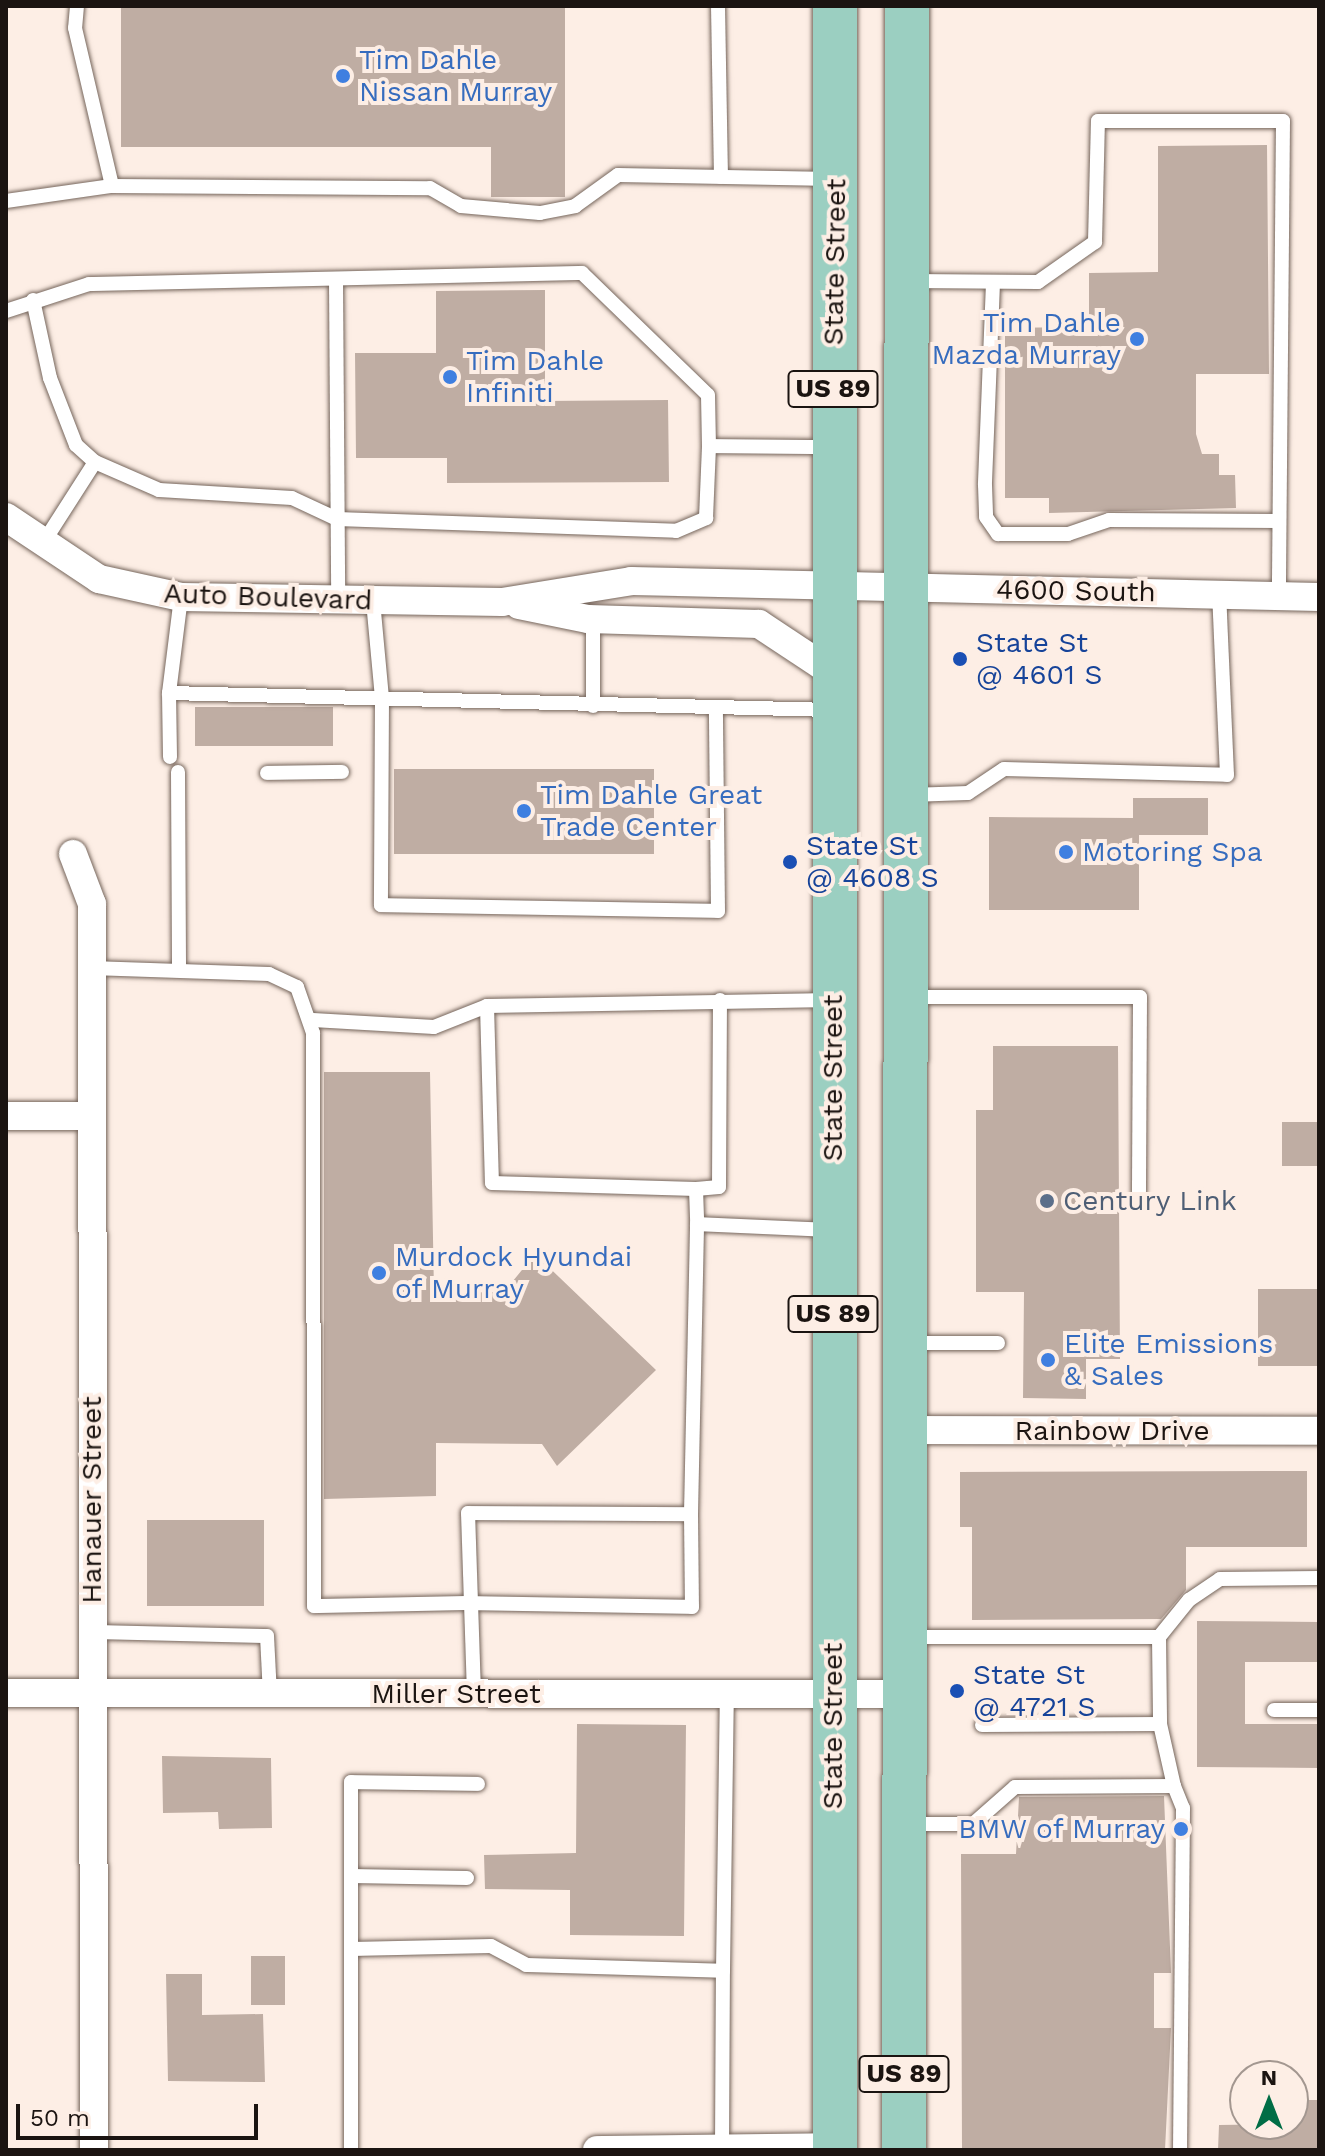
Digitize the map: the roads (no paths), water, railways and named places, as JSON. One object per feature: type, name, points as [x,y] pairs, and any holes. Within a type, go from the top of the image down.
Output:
[{"type":"main road","name":"State Street","points":[[835,6],[832,447],[835,2148]]},
{"type":"main road","name":"US 89","points":[[904,2150],[907,6]]},
{"type":"street","name":"Auto Boulevard","points":[[6,517],[42,545],[99,579],[181,597],[502,602],[631,581],[833,588]]},
{"type":"street","name":"4600 South","points":[[833,588],[1319,597]]},
{"type":"street","name":"Auto Boulevard","points":[[502,602],[593,619],[759,624],[833,692]]},
{"type":"street","name":"Hanauer Street","points":[[73,854],[92,904],[94,2150]]},
{"type":"street","points":[[6,1116],[91,1116]]},
{"type":"street","name":"Rainbow Drive","points":[[906,1430],[1319,1431]]},
{"type":"street","name":"Miller Street","points":[[6,1693],[905,1694]]},
{"type":"street","points":[[597,2150],[835,2148]]},
{"type":"lane","points":[[77,6],[75,28],[112,186]]},
{"type":"lane","points":[[718,6],[721,177]]},
{"type":"lane","points":[[906,281],[1038,282],[1095,242],[1098,121],[1283,121],[1279,595]]},
{"type":"lane","points":[[6,201],[112,186],[430,188],[461,206],[540,213],[575,206],[618,175],[836,179]]},
{"type":"lane","points":[[6,311],[33,300],[89,284],[336,281],[582,273],[708,395],[710,507],[689,529],[337,519],[292,498],[167,492],[114,476],[76,445],[50,378],[33,300]]},
{"type":"lane","points":[[336,281],[338,601]]},
{"type":"lane","points":[[993,283],[985,506],[998,534],[1068,534],[1109,520],[1279,521]]},
{"type":"lane","points":[[709,446],[832,447]]},
{"type":"lane","points":[[42,545],[95,462]]},
{"type":"lane","points":[[906,795],[968,793],[1004,769],[1227,775],[1219,593]]},
{"type":"lane","points":[[170,757],[169,693],[181,597]]},
{"type":"lane","points":[[373,601],[382,698],[381,905],[718,911],[716,711]]},
{"type":"lane","points":[[593,619],[593,706]]},
{"type":"lane","points":[[169,693],[716,711],[833,692]]},
{"type":"lane","points":[[178,772],[179,970]]},
{"type":"lane","points":[[267,773],[342,772]]},
{"type":"lane","points":[[91,968],[269,974],[297,987],[313,1020],[314,1606],[471,1603],[692,1607],[696,1189]]},
{"type":"lane","points":[[906,997],[1140,997],[1139,1193]]},
{"type":"lane","points":[[487,1006],[492,1183],[696,1189],[719,1187],[720,1000]]},
{"type":"lane","points":[[313,1020],[434,1027],[487,1006],[833,1000]]},
{"type":"lane","points":[[697,1224],[833,1230]]},
{"type":"lane","points":[[906,1343],[998,1343]]},
{"type":"lane","points":[[474,1694],[468,1513],[691,1514]]},
{"type":"lane","points":[[1180,2150],[1183,1808],[1174,1786],[1160,1724],[1159,1637],[1189,1600],[1220,1579],[1319,1578]]},
{"type":"lane","points":[[92,1632],[267,1636],[270,1695]]},
{"type":"lane","points":[[905,1637],[1159,1637]]},
{"type":"lane","points":[[722,2149],[727,1694]]},
{"type":"lane","points":[[1274,1710],[1319,1710]]},
{"type":"lane","points":[[982,1725],[1160,1724]]},
{"type":"lane","points":[[351,2150],[351,1782],[478,1784]]},
{"type":"lane","points":[[905,1824],[973,1824],[1015,1787],[1174,1786]]},
{"type":"lane","points":[[351,1876],[467,1878]]},
{"type":"lane","points":[[351,1949],[491,1946],[526,1965],[723,1971]]},
{"type":"place","name":"Tim Dahle Nissan Murray","points":[[343,76]]},
{"type":"place","name":"Tim Dahle Mazda Murray","points":[[1137,339]]},
{"type":"place","name":"Tim Dahle Infiniti","points":[[450,377]]},
{"type":"place","name":"State St @ 4601 S","points":[[960,659]]},
{"type":"place","name":"Tim Dahle Great Trade Center","points":[[524,811]]},
{"type":"place","name":"Motoring Spa","points":[[1066,852]]},
{"type":"place","name":"State St @ 4608 S","points":[[790,862]]},
{"type":"place","name":"Century Link","points":[[1047,1201]]},
{"type":"place","name":"Murdock Hyundai of Murray","points":[[379,1273]]},
{"type":"place","name":"Elite Emissions & Sales","points":[[1048,1360]]},
{"type":"place","name":"State St @ 4721 S","points":[[957,1691]]},
{"type":"place","name":"BMW of Murray","points":[[1181,1829]]}]
